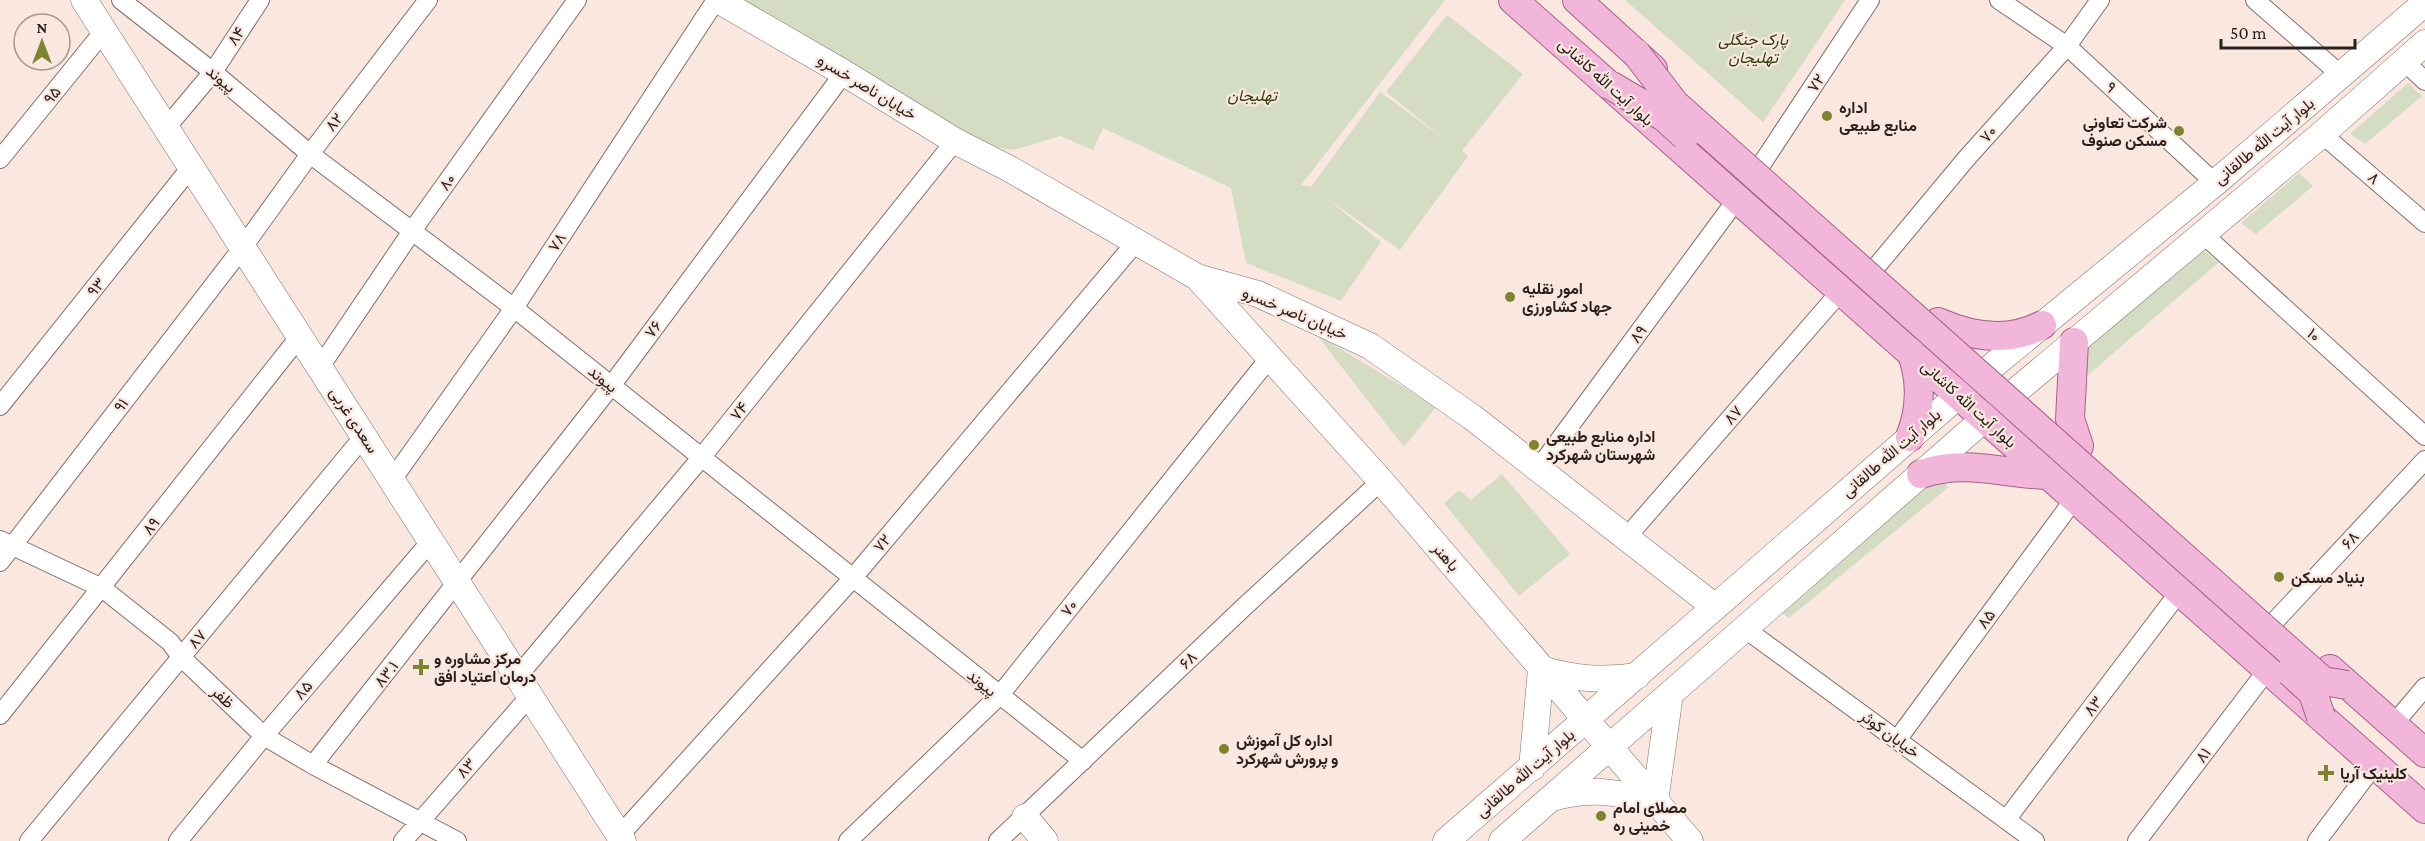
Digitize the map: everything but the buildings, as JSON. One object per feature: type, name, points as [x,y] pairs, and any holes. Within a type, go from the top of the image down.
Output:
[{"type":"main road","name":"سعدی غربی","points":[[84,0],[622,838]]},
{"type":"main road","name":"خیابان ناصر خسرو","points":[[717,0],[844,73],[955,141],[1008,168],[1197,278],[1258,294],[1370,346],[1472,417],[1715,607]]},
{"type":"main road","name":"بلوار آیت الله کاشانی","points":[[1514,0],[2425,809]]},
{"type":"main road","points":[[1577,0],[2425,753]]},
{"type":"main road","name":"بلوار آیت الله طالقانی","points":[[1446,841],[1990,368],[2215,183],[2425,3]]},
{"type":"main road","name":"بلوار آیت الله طالقانی","points":[[1502,841],[2016,391],[2322,134],[2425,43]]},
{"type":"main road","points":[[1636,53],[1675,104],[2323,681],[2348,685]]},
{"type":"main road","points":[[1610,86],[1664,117],[1797,235],[2313,693],[2321,717]]},
{"type":"main road","name":"باهنر","points":[[1197,278],[1381,481],[1690,841]]},
{"type":"main road","points":[[2082,292],[2104,317]]},
{"type":"main road","points":[[1938,322],[1964,332],[1989,336],[2015,335],[2042,325]]},
{"type":"main road","points":[[2074,342],[2070,419],[2079,446]]},
{"type":"main road","points":[[1910,437],[1916,419],[1918,396],[1917,375],[1911,352]]},
{"type":"main road","points":[[1921,474],[1962,466],[2049,475]]},
{"type":"main road","points":[[1532,768],[1541,669],[1566,677],[1587,680],[1636,676]]},
{"type":"main road","points":[[1551,798],[1572,792],[1603,791],[1655,802],[1670,694]]},
{"type":"main road","points":[[1025,817],[1045,841]]},
{"type":"street","name":"پیوند","points":[[122,0],[213,72],[310,154],[514,308],[1083,761]]},
{"type":"street","name":"۸۴","points":[[166,128],[213,72],[260,0]]},
{"type":"street","name":"۸۲","points":[[243,247],[310,154],[428,0]]},
{"type":"street","name":"۸۰","points":[[320,367],[412,231],[577,0]]},
{"type":"street","name":"۷۸","points":[[392,480],[514,308],[717,0]]},
{"type":"street","name":"۷۲","points":[[1761,165],[1870,0]]},
{"type":"street","name":"۹","points":[[2000,0],[2067,46],[2215,183]]},
{"type":"street","name":"۷۰","points":[[1875,267],[1966,159],[2067,46],[2100,0]]},
{"type":"street","points":[[2255,0],[2341,75]]},
{"type":"street","name":"۹۵","points":[[0,159],[104,31]]},
{"type":"street","points":[[2404,61],[2425,81]]},
{"type":"street","name":"۷۶","points":[[458,582],[611,386],[844,73]]},
{"type":"street","name":"۸","points":[[2322,134],[2425,223]]},
{"type":"street","name":"۷۴","points":[[524,686],[701,458],[955,141]]},
{"type":"street","name":"۹۳","points":[[0,406],[191,167]]},
{"type":"street","name":"۸۹","points":[[1538,470],[1737,199]]},
{"type":"street","name":"۱۰","points":[[2203,234],[2425,436]]},
{"type":"street","name":"۷۲","points":[[622,838],[852,579],[1136,242]]},
{"type":"street","name":"۹۱","points":[[0,562],[6,544],[243,247]]},
{"type":"street","name":"۸۷","points":[[1626,538],[1841,291]]},
{"type":"street","name":"۸۹","points":[[0,715],[300,336]]},
{"type":"street","name":"۷۰","points":[[848,841],[999,696],[1270,356]]},
{"type":"street","name":"۸۷","points":[[29,841],[364,436]]},
{"type":"street","name":"۶۸","points":[[2275,621],[2425,460]]},
{"type":"street","name":"۶۸","points":[[998,841],[1244,607],[1381,481]]},
{"type":"street","name":"۸۵","points":[[1897,740],[2075,498]]},
{"type":"street","name":"۸۵","points":[[178,841],[264,735],[431,541]]},
{"type":"street","name":"ظفر","points":[[6,544],[102,588],[170,642],[181,657],[264,735],[313,765],[457,841]]},
{"type":"street","name":"۸۳.۱","points":[[313,765],[458,582]]},
{"type":"street","name":"۸۳","points":[[2006,820],[2180,591]]},
{"type":"street","name":"خیابان کوثر","points":[[1744,628],[2035,841]]},
{"type":"street","name":"۸۱","points":[[2138,841],[2268,669]]},
{"type":"street","name":"۸۳","points":[[403,841],[524,686]]},
{"type":"street","points":[[2393,725],[2425,687]]},
{"type":"street","points":[[2317,841],[2375,764]]},
{"type":"green space","name":"تهلیجان","points":[[727,0],[1445,0],[1301,185],[1311,187],[1380,92],[1443,138],[1386,92],[1447,15],[1523,74],[1462,151],[1468,156],[1400,250],[1325,197],[1381,242],[1341,301],[1246,263],[1231,188],[1103,128],[1093,150],[1060,136],[1014,150],[955,141]]},
{"type":"green space","name":"پارک جنگلی تهلیجان","points":[[1625,0],[1845,0],[1763,122]]},
{"type":"green space","points":[[2408,83],[2422,96],[2365,144],[2350,134]]},
{"type":"green space","points":[[2299,173],[2313,186],[2256,234],[2241,223]]},
{"type":"green space","points":[[2201,249],[2219,262],[2081,381],[2081,350]]},
{"type":"green space","points":[[1316,334],[1436,407],[1404,447]]},
{"type":"green space","points":[[1502,474],[1570,554],[1519,596],[1444,503],[1459,490],[1471,500]]},
{"type":"green space","points":[[1935,475],[1949,487],[1789,618],[1775,608]]},
{"type":"place","name":"اداره منابع طبیعی","points":[[1827,116]]},
{"type":"place","name":"شرکت تعاونی مسکن صنوف","points":[[2179,131]]},
{"type":"place","name":"امور نقلیه جهاد کشاورزی","points":[[1510,297]]},
{"type":"place","name":"اداره منابع طبیعی شهرستان شهرکرد","points":[[1534,445]]},
{"type":"place","name":"بنیاد مسکن","points":[[2279,577]]},
{"type":"place","name":"مرکز مشاوره و درمان اعتیاد افق","points":[[421,667]]},
{"type":"place","name":"اداره کل آموزش و پرورش شهرکرد","points":[[1224,749]]},
{"type":"place","name":"کلینیک آریا","points":[[2326,773]]},
{"type":"place","name":"مصلای امام خمینی ره","points":[[1601,816]]}]
